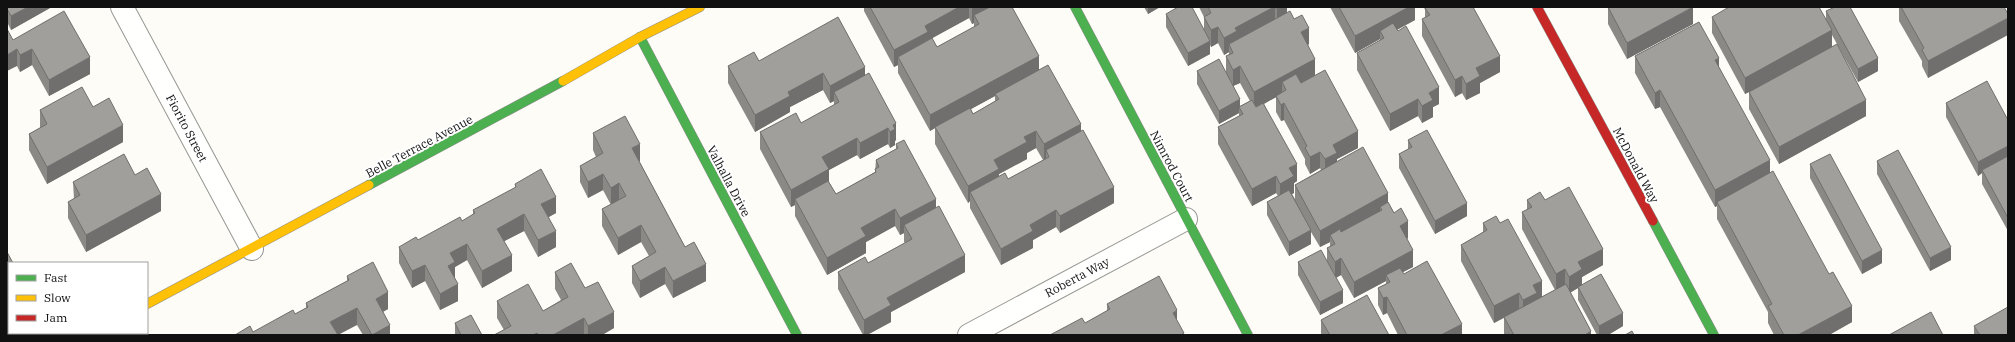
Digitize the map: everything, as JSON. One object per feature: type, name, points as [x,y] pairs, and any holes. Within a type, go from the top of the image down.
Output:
[{"type":"street","name":"Fiorito Street","points":[[122,7],[252,249]]},
{"type":"street","name":"Belle Terrace Avenue","points":[[148,303],[520,105],[640,37],[700,7]]},
{"type":"street","name":"Nimrod Court","points":[[1075,7],[1248,335]]},
{"type":"street","name":"McDonald Way","points":[[1537,7],[1714,335]]},
{"type":"street","name":"Valhalla Drive","points":[[640,37],[797,335]]},
{"type":"street","name":"Roberta Way","points":[[969,335],[1186,219]]},
{"type":"building","points":[[7,7],[28,7],[11,16]]},
{"type":"building","points":[[870,7],[959,7],[925,26],[928,32],[894,50]]},
{"type":"building","points":[[990,7],[1012,7],[1039,56],[930,115],[898,57],[932,38],[937,47],[979,24],[974,15]]},
{"type":"building","points":[[1178,7],[1192,7],[1210,41],[1188,53],[1166,14]]},
{"type":"building","points":[[1208,7],[1274,7],[1235,28],[1237,31],[1224,38],[1218,27],[1211,30],[1204,17],[1211,13]]},
{"type":"building","points":[[1339,7],[1409,7],[1355,36]]},
{"type":"building","points":[[1473,7],[1500,56],[1476,68],[1480,76],[1466,84],[1462,76],[1455,80],[1422,19],[1430,15],[1425,8]]},
{"type":"building","points":[[1608,7],[1693,7],[1627,43]]},
{"type":"building","points":[[1729,7],[1819,7],[1832,30],[1745,78],[1712,17]]},
{"type":"building","points":[[1835,7],[1850,7],[1878,58],[1858,69],[1826,11]]},
{"type":"building","points":[[1901,7],[2004,7],[2008,14],[2008,18],[1928,61],[1922,50],[1924,48]]},
{"type":"building","points":[[64,11],[90,57],[49,80],[32,49],[20,55],[17,49],[7,55],[7,29],[13,40]]},
{"type":"building","points":[[1290,11],[1294,19],[1302,15],[1309,28],[1301,32],[1315,59],[1254,92],[1240,66],[1233,70],[1226,56],[1233,53],[1229,44]]},
{"type":"building","points":[[838,17],[865,67],[830,86],[823,73],[788,92],[790,96],[755,115],[728,66],[754,52],[759,61]]},
{"type":"building","points":[[1699,22],[1719,58],[1715,60],[1770,160],[1715,190],[1660,90],[1655,93],[1635,56]]},
{"type":"building","points":[[1393,23],[1398,31],[1406,26],[1439,87],[1429,93],[1433,100],[1422,106],[1418,99],[1390,114],[1357,53],[1384,38],[1380,31]]},
{"type":"building","points":[[1837,44],[1866,100],[1779,147],[1749,92]]},
{"type":"building","points":[[1219,59],[1240,99],[1219,111],[1197,71]]},
{"type":"building","points":[[1048,65],[1081,124],[1044,144],[1036,131],[1024,137],[1027,142],[994,160],[999,169],[968,186],[935,127],[970,108],[973,114],[999,99],[995,94]]},
{"type":"building","points":[[1325,70],[1358,131],[1333,145],[1337,153],[1325,159],[1320,152],[1310,157],[1305,148],[1307,146],[1284,103],[1281,105],[1276,96],[1286,90],[1282,82],[1296,74],[1301,83]]},
{"type":"building","points":[[869,73],[896,123],[893,125],[895,129],[890,132],[888,128],[860,143],[857,138],[822,157],[829,169],[791,190],[760,132],[796,113],[801,123],[839,102],[834,92]]},
{"type":"building","points":[[1987,81],[2008,120],[2008,146],[1978,162],[1946,103]]},
{"type":"building","points":[[82,87],[93,107],[109,98],[123,125],[47,167],[29,134],[47,124],[40,110]]},
{"type":"building","points":[[1252,100],[1256,107],[1263,103],[1297,164],[1289,168],[1294,176],[1280,184],[1276,176],[1252,189],[1218,127],[1243,114],[1239,107]]},
{"type":"building","points":[[625,116],[640,144],[632,148],[685,247],[694,242],[706,264],[673,281],[665,267],[640,281],[632,266],[656,252],[641,225],[618,238],[602,209],[626,196],[619,183],[611,188],[603,174],[588,182],[580,166],[603,153],[593,133]]},
{"type":"building","points":[[1083,130],[1114,187],[1060,216],[1056,210],[1030,225],[1033,231],[1001,249],[970,192],[1005,173],[1008,179],[1049,157],[1046,150]]},
{"type":"building","points":[[1427,130],[1467,203],[1435,221],[1399,154],[1412,147],[1408,140]]},
{"type":"building","points":[[904,140],[936,199],[900,218],[895,209],[861,228],[866,236],[827,258],[795,199],[828,181],[836,194],[876,172],[875,169],[879,167],[876,160],[898,148],[896,144]]},
{"type":"building","points":[[1363,147],[1388,193],[1320,231],[1295,185]]},
{"type":"building","points":[[1898,150],[1951,247],[1930,258],[1877,161]]},
{"type":"building","points":[[124,154],[135,175],[147,168],[161,194],[86,235],[68,202],[80,195],[73,182]]},
{"type":"building","points":[[1830,154],[1882,250],[1862,261],[1810,164]]},
{"type":"building","points":[[2008,156],[2008,218],[1982,170]]},
{"type":"building","points":[[541,169],[556,197],[541,204],[556,231],[538,240],[524,214],[497,229],[512,255],[482,271],[467,244],[450,253],[455,262],[448,266],[458,284],[440,294],[425,265],[412,271],[399,247],[416,237],[418,240],[460,217],[462,221],[475,213],[473,210],[516,187],[515,184]]},
{"type":"building","points":[[1773,171],[1829,274],[1833,272],[1852,306],[1798,335],[1784,335],[1768,306],[1772,304],[1717,202]]},
{"type":"building","points":[[1569,187],[1603,249],[1578,262],[1582,269],[1569,277],[1565,269],[1556,274],[1522,212],[1532,207],[1527,200],[1540,192],[1545,200]]},
{"type":"building","points":[[1289,190],[1311,230],[1289,242],[1267,202]]},
{"type":"building","points":[[1388,202],[1394,213],[1401,208],[1408,221],[1400,226],[1413,250],[1354,282],[1341,258],[1335,262],[1327,248],[1335,244],[1330,235],[1340,229],[1341,232],[1382,210],[1380,207]]},
{"type":"building","points":[[939,206],[965,255],[887,298],[891,305],[864,320],[838,272],[865,257],[868,263],[912,239],[904,225]]},
{"type":"building","points":[[1496,216],[1500,223],[1508,219],[1542,281],[1533,285],[1537,293],[1523,300],[1519,293],[1494,306],[1461,245],[1487,230],[1483,223]]},
{"type":"building","points":[[1321,250],[1343,290],[1320,302],[1298,262]]},
{"type":"building","points":[[7,252],[12,262],[8,262],[7,278]]},
{"type":"building","points":[[1427,261],[1462,324],[1441,335],[1407,335],[1387,297],[1383,298],[1378,288],[1390,282],[1386,275],[1400,268],[1404,274]]},
{"type":"building","points":[[373,262],[388,292],[376,299],[390,325],[372,335],[357,308],[330,322],[338,335],[235,335],[250,326],[253,332],[293,310],[295,314],[308,307],[306,303],[349,280],[347,276]]},
{"type":"building","points":[[571,263],[585,288],[598,282],[614,312],[588,326],[584,318],[553,335],[538,335],[537,333],[533,335],[494,335],[511,326],[497,301],[528,284],[543,311],[568,297],[555,272]]},
{"type":"building","points":[[1601,274],[1623,313],[1599,326],[1578,287]]},
{"type":"building","points":[[1159,276],[1177,310],[1173,313],[1184,333],[1181,335],[1050,335],[1082,318],[1085,323],[1110,309],[1107,304]]},
{"type":"building","points":[[1566,284],[1591,331],[1585,335],[1514,335],[1504,317]]},
{"type":"building","points":[[1367,295],[1389,335],[1330,335],[1321,320]]},
{"type":"building","points":[[2008,307],[2008,335],[1980,335],[1974,326]]},
{"type":"building","points":[[1931,312],[1943,335],[1889,335]]},
{"type":"building","points":[[471,315],[482,335],[461,335],[455,323]]},
{"type":"building","points":[[1632,331],[1634,335],[1625,335]]},
{"type":"traffic: fast","points":[[1075,7],[1248,335]]},
{"type":"traffic: fast","points":[[640,37],[797,335]]},
{"type":"traffic: fast","points":[[369,185],[563,81]]},
{"type":"traffic: fast","points":[[1653,221],[1714,335]]},
{"type":"traffic: slow","points":[[563,81],[640,37],[700,7]]},
{"type":"traffic: slow","points":[[148,303],[369,185]]},
{"type":"traffic: jam","points":[[1537,7],[1653,221]]}]
